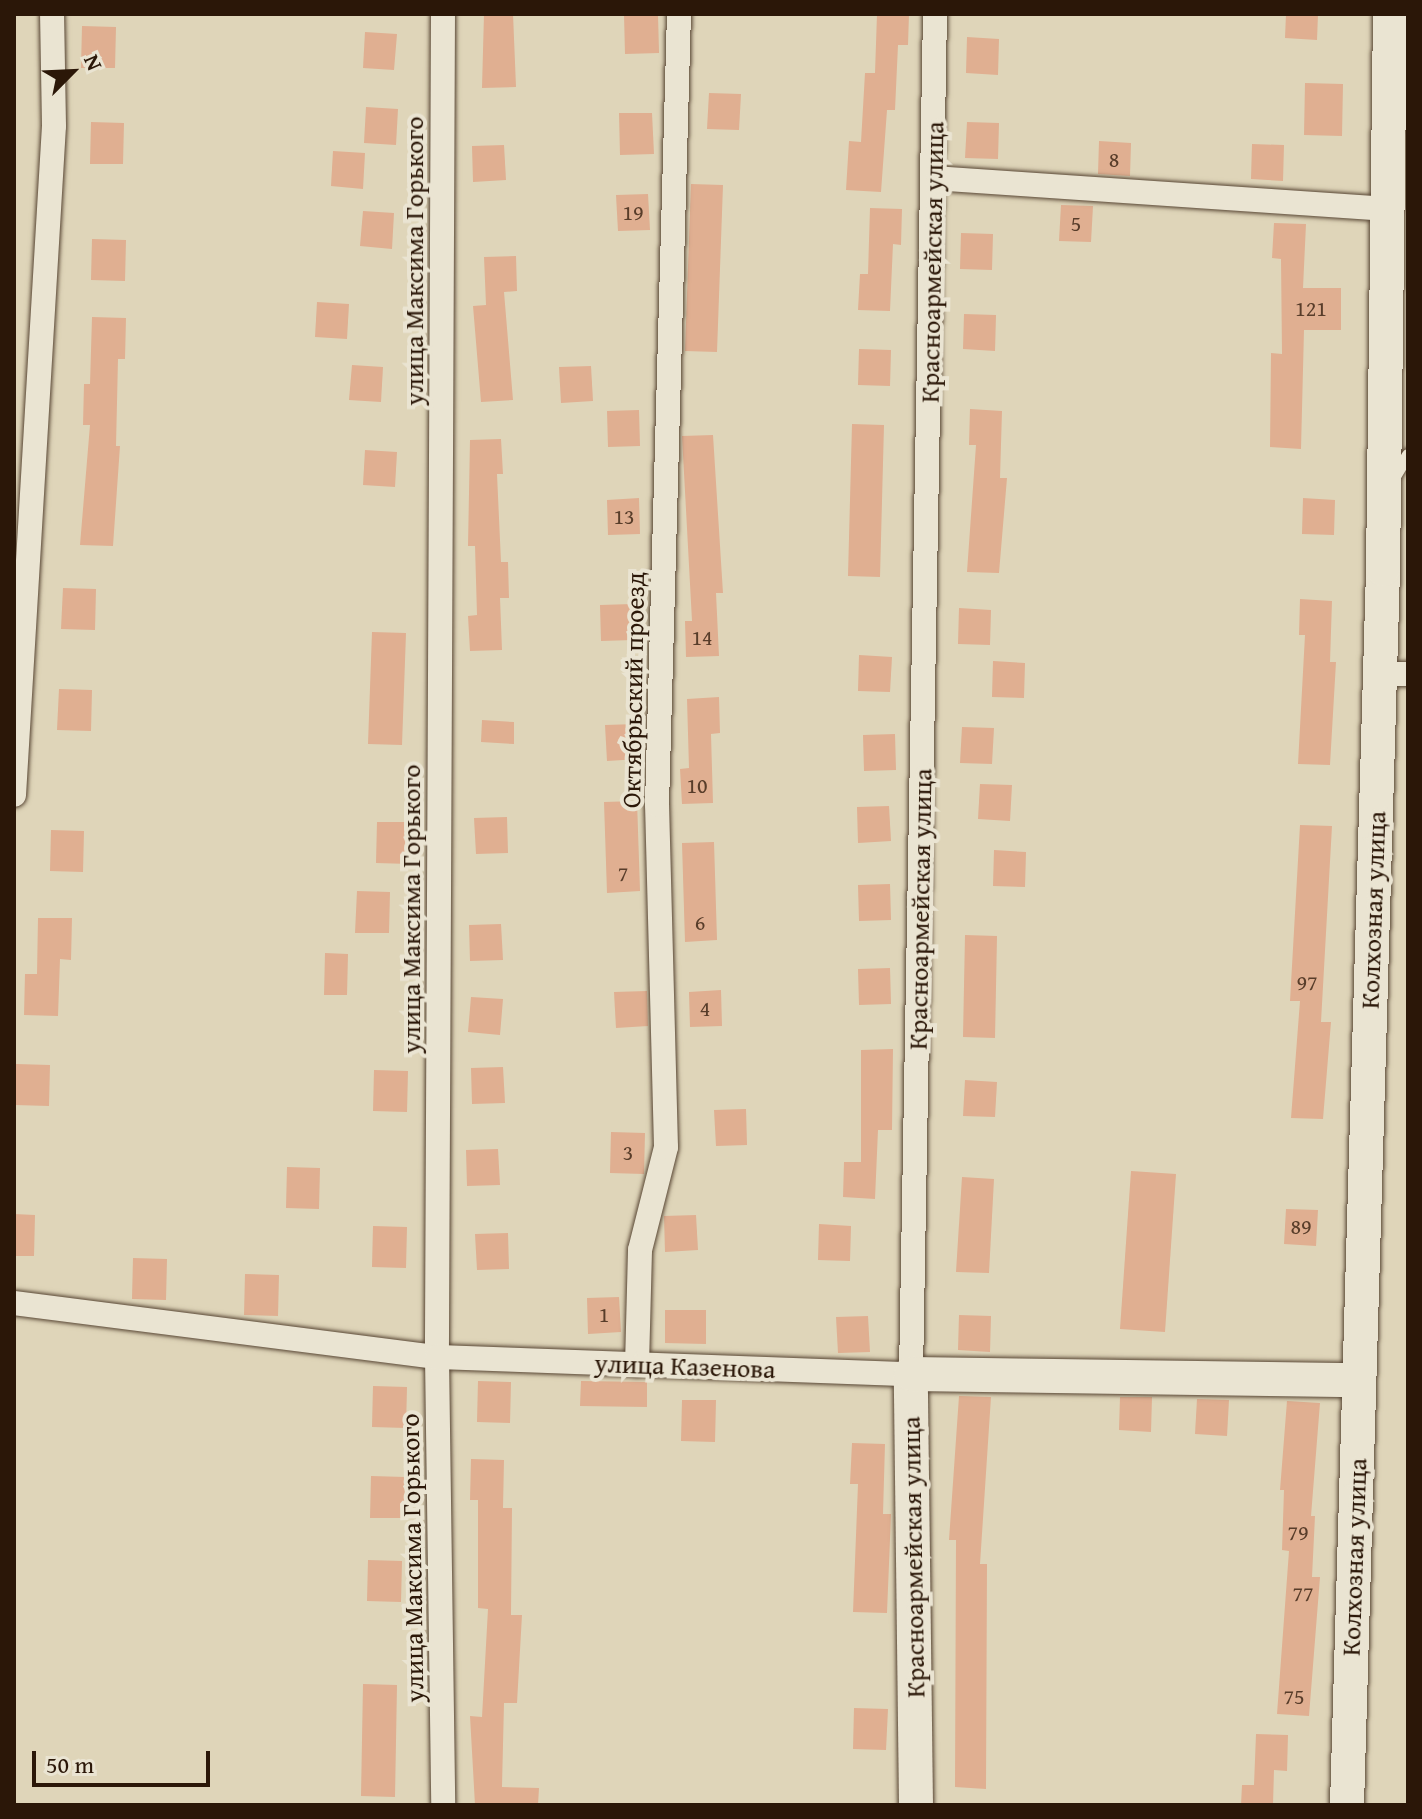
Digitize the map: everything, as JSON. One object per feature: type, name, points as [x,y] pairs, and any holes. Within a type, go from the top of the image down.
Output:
[{"type":"street","points":[[14,795],[54,126],[52,14]]},
{"type":"street","name":"улица Максима Горького","points":[[443,14],[437,1357],[443,1805]]},
{"type":"street","name":"Октябрьский проезд","points":[[637,1365],[640,1250],[666,1147],[657,805],[679,14]]},
{"type":"street","name":"Красноармейская улица","points":[[916,1805],[911,1374],[935,14]]},
{"type":"street","name":"Колхозная улица","points":[[1347,1805],[1359,1380],[1394,674],[1384,493],[1390,14]]},
{"type":"street","points":[[934,178],[1387,209]]},
{"type":"street","name":"улица Казенова","points":[[14,1303],[437,1357],[911,1374],[1359,1380]]},
{"type":"lane","points":[[1384,493],[1408,455]]},
{"type":"building","points":[[484,14],[513,14],[516,87],[482,88]]},
{"type":"building","points":[[624,14],[658,14],[659,53],[625,54]]},
{"type":"building","points":[[877,14],[909,14],[908,45],[898,45],[895,110],[887,110],[881,192],[846,190],[849,141],[861,142],[865,73],[875,73]]},
{"type":"building","points":[[1286,14],[1318,14],[1317,40],[1285,38]]},
{"type":"building","points":[[82,26],[116,27],[115,68],[81,68]]},
{"type":"building","points":[[365,32],[397,34],[394,70],[363,68]]},
{"type":"building","points":[[967,37],[999,39],[998,75],[966,73]]},
{"type":"building","points":[[1305,83],[1343,84],[1342,136],[1304,135]]},
{"type":"building","points":[[709,93],[741,94],[739,130],[707,129]]},
{"type":"building","points":[[366,107],[398,109],[396,145],[364,143]]},
{"type":"building","points":[[619,113],[652,113],[654,154],[620,155]]},
{"type":"building","points":[[91,122],[124,123],[123,164],[90,164]]},
{"type":"building","points":[[967,122],[999,123],[998,159],[965,158]]},
{"type":"building","points":[[1099,141],[1131,143],[1130,176],[1098,174]]},
{"type":"building","points":[[1252,144],[1284,145],[1283,181],[1251,179]]},
{"type":"building","points":[[504,145],[506,180],[473,182],[472,146]]},
{"type":"building","points":[[333,151],[365,153],[363,189],[331,186]]},
{"type":"building","points":[[691,184],[723,185],[717,352],[685,351]]},
{"type":"building","points":[[648,194],[650,230],[618,231],[616,195]]},
{"type":"building","points":[[1061,205],[1093,206],[1091,242],[1059,241]]},
{"type":"building","points":[[870,208],[902,209],[901,245],[893,244],[890,311],[858,310],[860,274],[868,274]]},
{"type":"building","points":[[363,211],[394,213],[392,249],[360,246]]},
{"type":"building","points":[[1274,223],[1306,224],[1303,288],[1341,288],[1341,330],[1304,330],[1301,449],[1270,447],[1271,353],[1282,354],[1281,259],[1272,258]]},
{"type":"building","points":[[961,233],[993,234],[992,270],[960,269]]},
{"type":"building","points":[[92,239],[126,240],[125,281],[91,280]]},
{"type":"building","points":[[516,256],[517,291],[504,292],[513,400],[481,402],[473,306],[486,305],[484,257]]},
{"type":"building","points":[[317,302],[349,304],[347,339],[315,337]]},
{"type":"building","points":[[964,314],[996,315],[995,351],[963,349]]},
{"type":"building","points":[[92,317],[126,318],[125,359],[118,359],[116,446],[120,446],[113,546],[80,545],[90,425],[83,425],[84,384],[90,384]]},
{"type":"building","points":[[859,349],[891,350],[890,386],[858,385]]},
{"type":"building","points":[[352,365],[383,367],[381,402],[349,400]]},
{"type":"building","points":[[591,366],[593,401],[561,403],[559,367]]},
{"type":"building","points":[[970,409],[1002,411],[1000,478],[1007,478],[999,573],[967,572],[976,445],[969,445]]},
{"type":"building","points":[[639,410],[640,446],[608,447],[607,411]]},
{"type":"building","points":[[852,424],[884,425],[880,577],[848,576]]},
{"type":"building","points":[[713,435],[723,593],[716,593],[719,656],[686,657],[685,621],[692,621],[682,436]]},
{"type":"building","points":[[501,439],[503,474],[497,474],[501,562],[508,562],[509,598],[500,598],[502,650],[470,651],[468,616],[477,615],[475,546],[468,546],[470,440]]},
{"type":"building","points":[[365,450],[397,452],[395,487],[363,485]]},
{"type":"building","points":[[639,498],[640,534],[608,535],[607,500]]},
{"type":"building","points":[[1303,498],[1335,500],[1334,535],[1302,534]]},
{"type":"building","points":[[63,588],[96,589],[95,630],[61,629]]},
{"type":"building","points":[[1300,599],[1332,601],[1330,662],[1336,662],[1330,765],[1298,764],[1305,635],[1299,635]]},
{"type":"building","points":[[632,604],[633,640],[601,641],[600,605]]},
{"type":"building","points":[[959,608],[991,610],[990,645],[958,644]]},
{"type":"building","points":[[372,632],[406,633],[402,745],[368,744]]},
{"type":"building","points":[[859,655],[892,657],[890,692],[858,691]]},
{"type":"building","points":[[993,661],[1025,663],[1024,698],[992,697]]},
{"type":"building","points":[[59,689],[92,690],[91,731],[57,730]]},
{"type":"building","points":[[719,697],[720,733],[711,734],[713,803],[682,804],[680,769],[689,768],[687,699]]},
{"type":"building","points":[[482,720],[514,722],[514,744],[481,742]]},
{"type":"building","points":[[637,724],[639,759],[607,761],[605,725]]},
{"type":"building","points":[[962,727],[994,728],[992,764],[960,763]]},
{"type":"building","points":[[895,734],[896,770],[864,771],[863,735]]},
{"type":"building","points":[[980,784],[1012,785],[1010,821],[978,819]]},
{"type":"building","points":[[637,801],[640,891],[607,893],[604,802]]},
{"type":"building","points":[[889,806],[891,841],[858,843],[857,807]]},
{"type":"building","points":[[507,817],[508,853],[476,854],[474,818]]},
{"type":"building","points":[[377,822],[411,822],[410,864],[376,863]]},
{"type":"building","points":[[1300,825],[1332,826],[1321,1022],[1331,1022],[1323,1119],[1291,1118],[1300,1001],[1290,1001]]},
{"type":"building","points":[[51,830],[84,831],[83,872],[50,871]]},
{"type":"building","points":[[714,842],[717,940],[685,942],[682,843]]},
{"type":"building","points":[[994,850],[1026,852],[1025,887],[993,886]]},
{"type":"building","points":[[890,884],[891,920],[859,921],[858,885]]},
{"type":"building","points":[[357,891],[390,892],[389,933],[355,933]]},
{"type":"building","points":[[38,918],[72,918],[71,960],[60,959],[58,1016],[24,1015],[25,974],[37,974]]},
{"type":"building","points":[[501,924],[503,960],[470,961],[469,925]]},
{"type":"building","points":[[965,935],[997,936],[995,1038],[963,1037]]},
{"type":"building","points":[[325,953],[348,954],[347,995],[324,995]]},
{"type":"building","points":[[890,968],[891,1004],[859,1005],[858,969]]},
{"type":"building","points":[[721,990],[722,1026],[690,1027],[689,992]]},
{"type":"building","points":[[647,991],[648,1026],[616,1028],[614,992]]},
{"type":"building","points":[[471,997],[503,999],[500,1035],[468,1032]]},
{"type":"building","points":[[893,1049],[892,1130],[878,1130],[875,1199],[843,1197],[844,1162],[861,1162],[861,1050]]},
{"type":"building","points":[[16,1064],[50,1065],[49,1106],[15,1105]]},
{"type":"building","points":[[503,1067],[505,1103],[472,1104],[471,1068]]},
{"type":"building","points":[[374,1070],[408,1071],[407,1112],[373,1111]]},
{"type":"building","points":[[965,1080],[997,1082],[995,1117],[963,1116]]},
{"type":"building","points":[[746,1109],[747,1145],[716,1146],[714,1110]]},
{"type":"building","points":[[611,1132],[645,1133],[644,1174],[610,1173]]},
{"type":"building","points":[[498,1149],[500,1185],[467,1186],[466,1150]]},
{"type":"building","points":[[287,1167],[320,1168],[319,1209],[286,1208]]},
{"type":"building","points":[[1131,1171],[1176,1174],[1165,1332],[1120,1329]]},
{"type":"building","points":[[962,1177],[994,1179],[989,1273],[956,1272]]},
{"type":"building","points":[[1286,1209],[1318,1210],[1316,1246],[1284,1244]]},
{"type":"building","points":[[14,1214],[35,1215],[34,1256],[14,1256]]},
{"type":"building","points":[[696,1215],[698,1250],[665,1252],[664,1216]]},
{"type":"building","points":[[819,1224],[851,1226],[850,1261],[818,1260]]},
{"type":"building","points":[[373,1226],[407,1227],[406,1268],[372,1267]]},
{"type":"building","points":[[508,1233],[509,1269],[477,1270],[475,1234]]},
{"type":"building","points":[[133,1258],[167,1259],[166,1300],[132,1299]]},
{"type":"building","points":[[245,1274],[279,1275],[278,1316],[244,1315]]},
{"type":"building","points":[[619,1297],[621,1332],[588,1334],[587,1298]]},
{"type":"building","points":[[665,1310],[706,1310],[706,1344],[665,1343]]},
{"type":"building","points":[[959,1315],[991,1316],[990,1352],[958,1350]]},
{"type":"building","points":[[868,1316],[870,1352],[838,1353],[836,1317]]},
{"type":"building","points":[[478,1381],[511,1382],[510,1423],[477,1422]]},
{"type":"building","points":[[581,1381],[647,1382],[647,1407],[580,1406]]},
{"type":"building","points":[[373,1386],[407,1387],[406,1428],[372,1427]]},
{"type":"building","points":[[959,1396],[991,1397],[980,1564],[987,1564],[986,1789],[955,1787],[956,1540],[949,1540]]},
{"type":"building","points":[[1120,1397],[1152,1397],[1151,1432],[1119,1430]]},
{"type":"building","points":[[1197,1399],[1229,1400],[1227,1436],[1195,1434]]},
{"type":"building","points":[[682,1400],[716,1400],[715,1442],[681,1441]]},
{"type":"building","points":[[1287,1401],[1320,1403],[1311,1516],[1315,1516],[1312,1577],[1320,1577],[1309,1716],[1277,1714],[1289,1551],[1282,1550],[1284,1490],[1280,1490]]},
{"type":"building","points":[[852,1443],[885,1444],[883,1514],[891,1514],[887,1613],[853,1612],[858,1484],[850,1484]]},
{"type":"building","points":[[471,1459],[504,1460],[503,1508],[512,1508],[511,1615],[522,1615],[517,1703],[504,1703],[502,1787],[539,1788],[538,1805],[475,1805],[470,1716],[482,1717],[488,1609],[478,1608],[478,1500],[470,1500]]},
{"type":"building","points":[[371,1476],[405,1477],[404,1518],[370,1518]]},
{"type":"building","points":[[368,1560],[402,1561],[401,1602],[367,1601]]},
{"type":"building","points":[[363,1684],[397,1685],[395,1797],[361,1796]]},
{"type":"building","points":[[854,1708],[888,1709],[886,1750],[853,1749]]},
{"type":"building","points":[[1256,1734],[1288,1735],[1287,1771],[1274,1770],[1273,1805],[1241,1805],[1242,1785],[1254,1785]]}]
